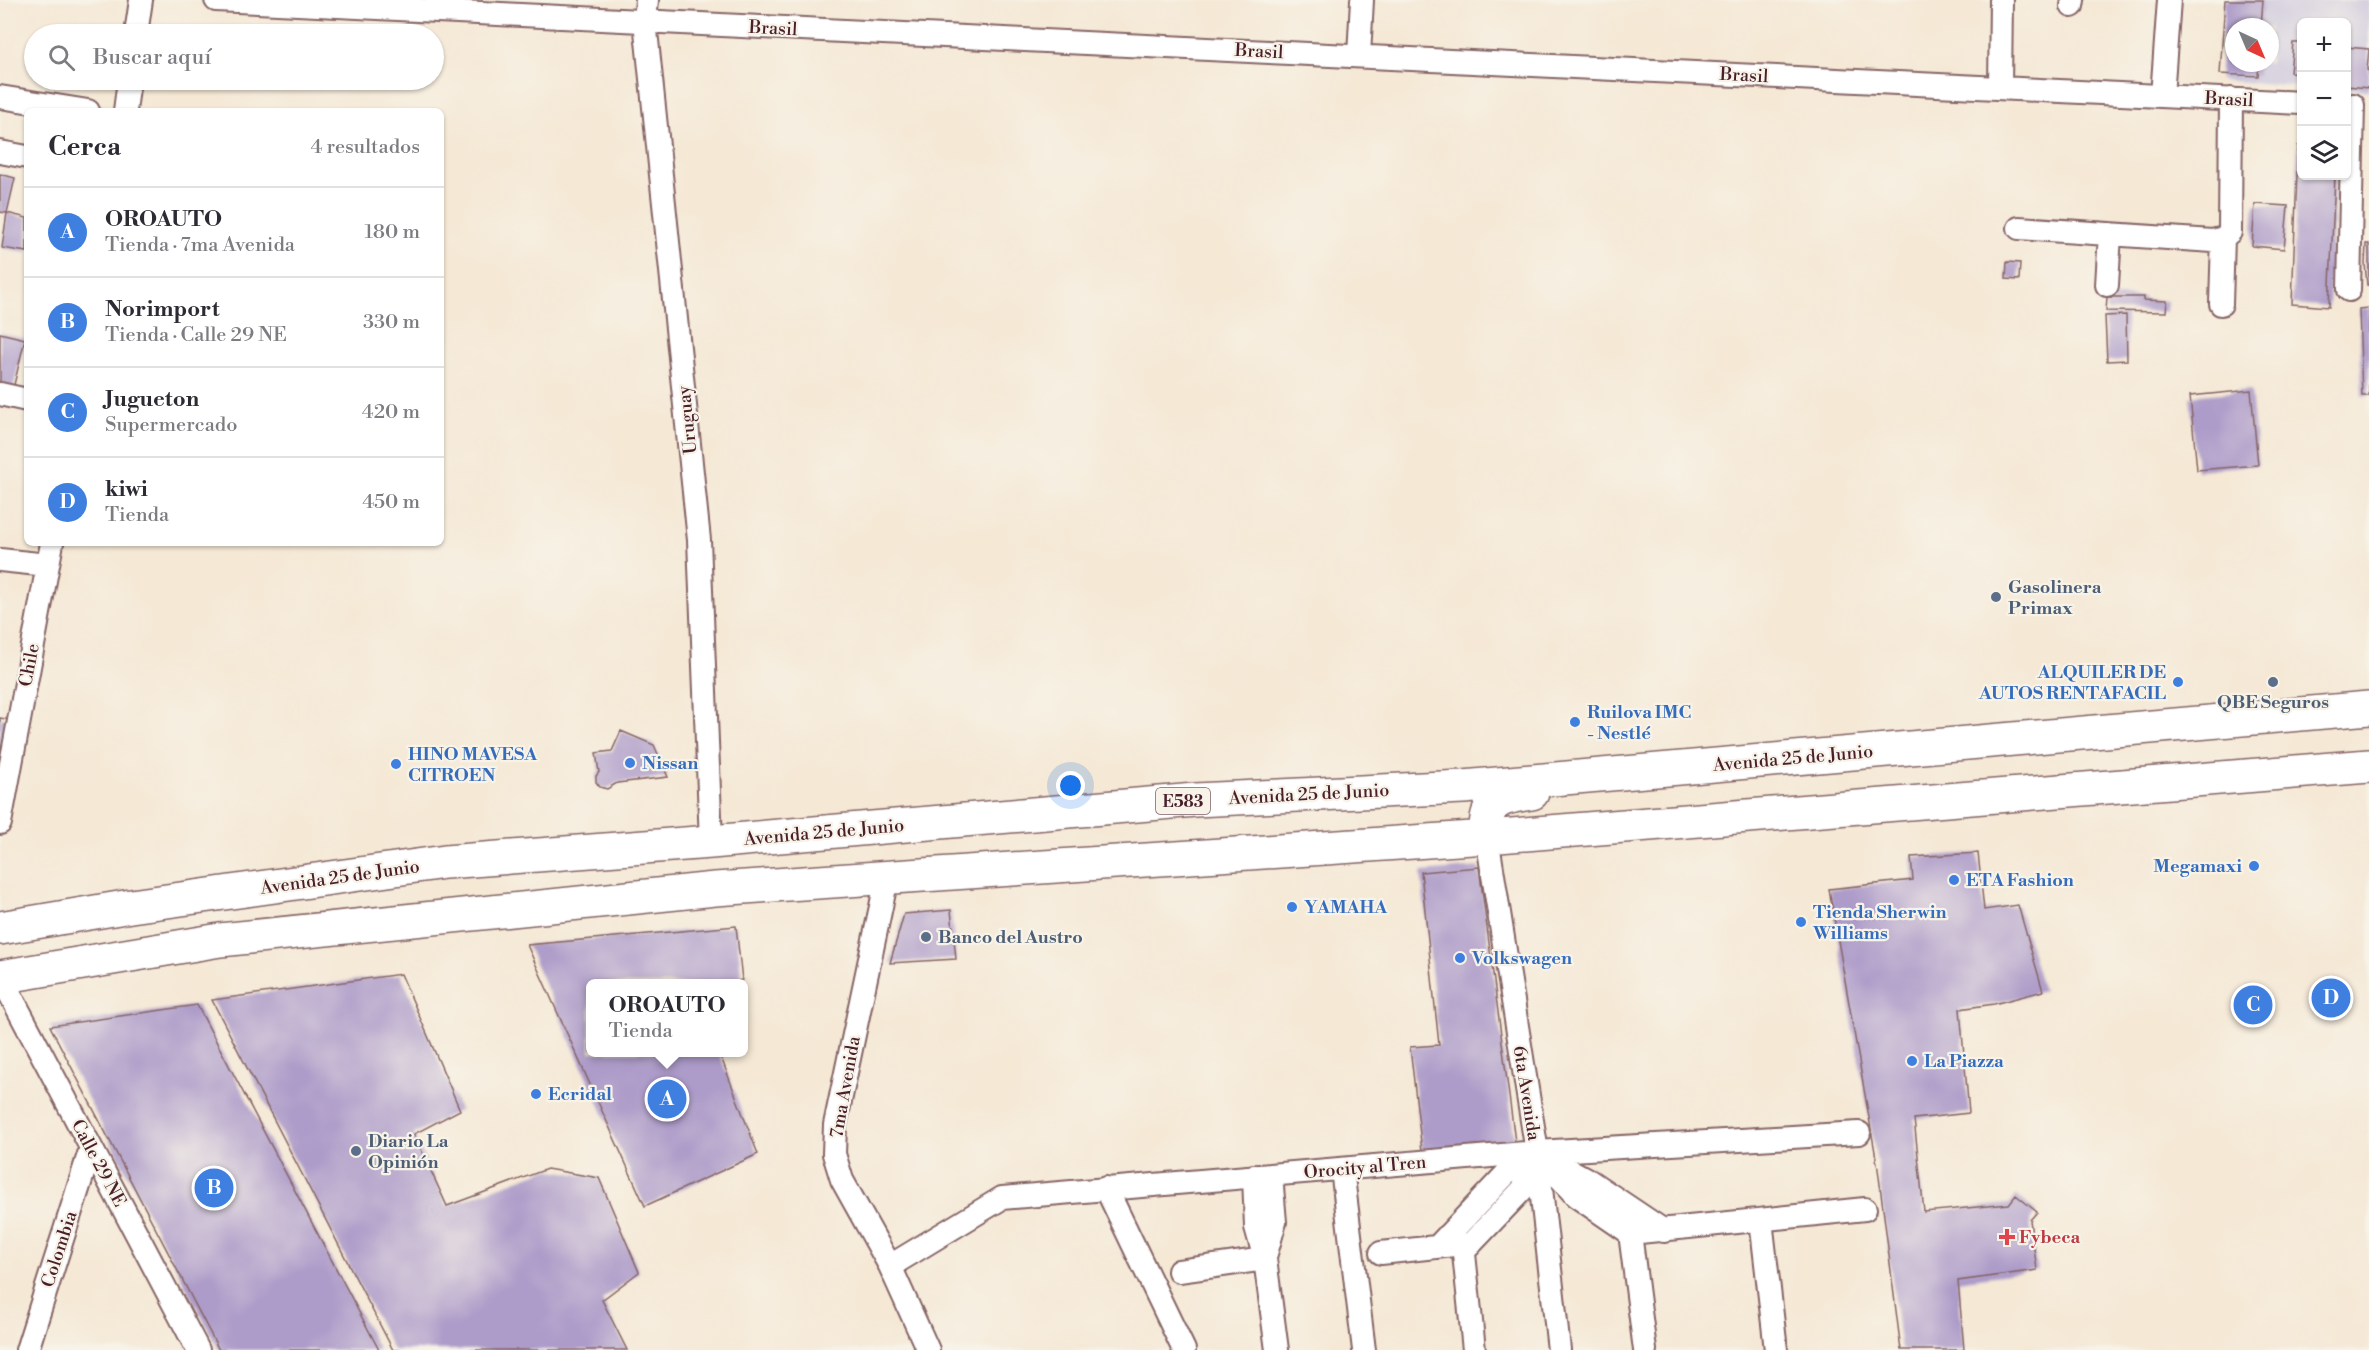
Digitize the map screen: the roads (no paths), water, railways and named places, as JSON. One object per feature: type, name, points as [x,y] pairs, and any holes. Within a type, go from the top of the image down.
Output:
[{"type":"main road","name":"Avenida 25 de Junio","points":[[0,928],[131,906],[445,862],[711,842],[1195,800],[1463,787],[2369,708]]},
{"type":"main road","points":[[0,977],[220,940],[715,889],[1487,837],[2369,766]]},
{"type":"main road","points":[[1487,837],[1485,822],[1487,813],[1490,808],[1508,797],[1619,781],[1658,770]]},
{"type":"street","points":[[137,24],[141,0]]},
{"type":"street","name":"Brasil","points":[[216,0],[646,11],[1359,56],[2297,103]]},
{"type":"street","points":[[1359,56],[1362,0]]},
{"type":"street","points":[[2000,88],[2001,0]]},
{"type":"street","points":[[2162,96],[2169,0]]},
{"type":"street","name":"Uruguay","points":[[646,11],[699,540],[711,842]]},
{"type":"street","points":[[125,108],[128,90]]},
{"type":"street","points":[[0,97],[69,108]]},
{"type":"street","points":[[2019,228],[2213,241],[2223,238],[2230,232],[2231,99]]},
{"type":"street","points":[[2349,290],[2356,105]]},
{"type":"street","points":[[0,152],[24,156]]},
{"type":"street","points":[[2107,285],[2110,234]]},
{"type":"street","points":[[2221,304],[2223,238]]},
{"type":"street","points":[[0,394],[24,399]]},
{"type":"street","name":"Chile","points":[[0,823],[51,546]]},
{"type":"street","points":[[0,560],[48,565]]},
{"type":"street","name":"6ta Avenida","points":[[1487,837],[1537,1152],[1559,1350]]},
{"type":"street","name":"7ma Avenida","points":[[887,878],[835,1125],[834,1154],[842,1180],[890,1266],[927,1350]]},
{"type":"street","name":"Calle 29 NE","points":[[0,977],[198,1350]]},
{"type":"street","name":"Orocity al Tren","points":[[890,1266],[1002,1198],[1537,1152],[1859,1133]]},
{"type":"street","name":"Colombia","points":[[27,1349],[91,1148]]},
{"type":"street","points":[[1537,1152],[1588,1180],[1664,1231]]},
{"type":"street","points":[[1537,1152],[1576,1196],[1630,1233],[1865,1209]]},
{"type":"street","points":[[1438,1246],[1507,1173],[1537,1152]]},
{"type":"street","points":[[1464,1251],[1523,1189],[1537,1152]]},
{"type":"street","points":[[1342,1169],[1364,1350]]},
{"type":"street","points":[[1262,1175],[1275,1222],[1264,1259],[1277,1350]]},
{"type":"street","points":[[1106,1188],[1184,1350]]},
{"type":"street","points":[[1761,1220],[1776,1350]]},
{"type":"street","points":[[1630,1233],[1645,1350]]},
{"type":"street","points":[[1381,1253],[1463,1244],[1474,1350]]},
{"type":"street","points":[[1179,1271],[1264,1259]]},
{"type":"place","name":"Gasolinera Primax","points":[[1996,597]]},
{"type":"place","name":"ALQUILER DE AUTOS RENTAFACIL","points":[[2178,682]]},
{"type":"place","name":"QBE Seguros","points":[[2273,682]]},
{"type":"place","name":"Ruilova IMC - Nestlé","points":[[1575,722]]},
{"type":"place","name":"Nissan","points":[[630,763]]},
{"type":"place","name":"HINO MAVESA CITROEN","points":[[396,764]]},
{"type":"place","name":"Megamaxi","points":[[2254,866]]},
{"type":"place","name":"ETA Fashion","points":[[1954,880]]},
{"type":"place","name":"YAMAHA","points":[[1292,907]]},
{"type":"place","name":"Tienda Sherwin Williams","points":[[1801,922]]},
{"type":"place","name":"Banco del Austro","points":[[926,937]]},
{"type":"place","name":"Volkswagen","points":[[1460,958]]},
{"type":"place","name":"kiwi","points":[[2331,998]]},
{"type":"place","name":"Jugueton","points":[[2253,1005]]},
{"type":"place","name":"La Piazza","points":[[1912,1061]]},
{"type":"place","name":"Ecridal","points":[[536,1094]]},
{"type":"place","name":"OROAUTO","points":[[667,1099]]},
{"type":"place","name":"Diario La Opinión","points":[[356,1151]]},
{"type":"place","name":"Norimport","points":[[214,1188]]},
{"type":"place","name":"Fybeca","points":[[2007,1237]]}]
